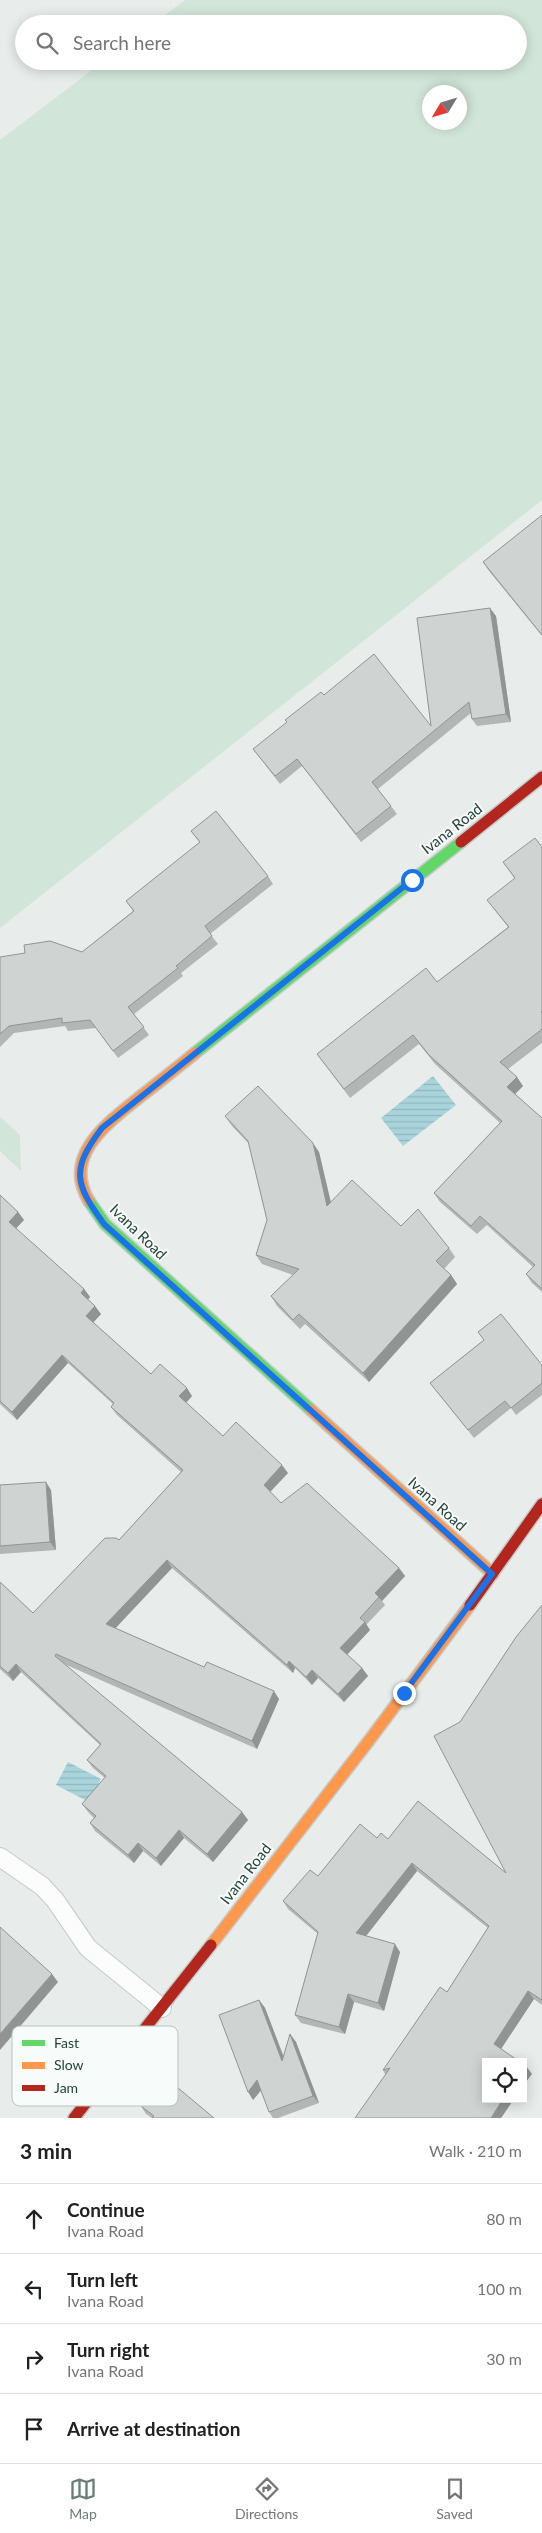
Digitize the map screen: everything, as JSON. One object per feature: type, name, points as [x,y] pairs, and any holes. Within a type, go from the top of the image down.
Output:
[{"type":"street","name":"Ivana Road","points":[[492,1574],[104,1224],[87,1200],[79,1174],[85,1151],[110,1121],[542,777]]},
{"type":"street","name":"Ivana Road","points":[[148,2026],[492,1574],[542,1504]]},
{"type":"street","name":"Ivana Road","points":[[74,2118],[84,2106]]},
{"type":"lane","points":[[0,1858],[42,1886],[55,1900],[88,1948],[162,2008]]},
{"type":"green space","points":[[185,0],[542,0],[542,500],[0,928],[0,140],[92,70],[527,70],[527,15],[165,15]]},
{"type":"green space","points":[[0,1117],[20,1135],[21,1171],[0,1151]]},
{"type":"water","points":[[433,1076],[456,1105],[403,1146],[381,1118]]},
{"type":"water","points":[[68,1762],[101,1779],[89,1802],[56,1785]]},
{"type":"building","points":[[542,515],[542,635],[483,562]]},
{"type":"building","points":[[490,608],[506,714],[472,719],[469,702],[372,782],[391,806],[356,834],[297,759],[275,776],[253,749],[287,722],[285,720],[321,692],[324,695],[374,654],[431,726],[417,618]]},
{"type":"building","points":[[216,811],[268,876],[205,926],[212,936],[176,966],[178,968],[128,1007],[144,1027],[113,1051],[90,1020],[62,1023],[62,1018],[9,1026],[0,1034],[0,957],[25,953],[24,945],[50,941],[82,952],[134,911],[126,901],[200,842],[191,831]]},
{"type":"building","points":[[535,838],[542,847],[542,1029],[500,1062],[517,1077],[507,1087],[542,1118],[542,1289],[526,1274],[535,1265],[480,1216],[471,1226],[434,1193],[502,1121],[429,1055],[413,1035],[344,1089],[317,1054],[426,968],[437,982],[509,927],[487,900],[515,878],[503,862]]},
{"type":"building","points":[[258,1086],[313,1143],[327,1206],[352,1180],[401,1226],[418,1209],[449,1248],[436,1261],[451,1275],[363,1373],[299,1314],[293,1320],[271,1296],[299,1269],[256,1255],[267,1220],[248,1141],[225,1116]]},
{"type":"building","points":[[0,1195],[18,1212],[9,1222],[84,1289],[81,1293],[95,1306],[86,1316],[151,1374],[160,1364],[187,1388],[179,1396],[223,1436],[236,1422],[282,1465],[264,1485],[281,1503],[307,1483],[399,1568],[375,1593],[379,1597],[360,1618],[365,1622],[340,1648],[362,1668],[338,1694],[312,1670],[306,1677],[289,1661],[287,1665],[167,1560],[106,1624],[204,1667],[207,1662],[274,1691],[252,1741],[56,1654],[55,1656],[242,1812],[207,1854],[179,1830],[156,1858],[138,1843],[128,1855],[90,1823],[96,1816],[82,1804],[106,1776],[87,1760],[101,1744],[16,1664],[8,1673],[0,1666],[0,1582],[33,1613],[105,1538],[116,1538],[119,1540],[183,1470],[111,1407],[114,1403],[62,1355],[12,1412],[0,1401]]},
{"type":"building","points":[[501,1314],[542,1365],[542,1383],[511,1408],[505,1401],[468,1430],[430,1383],[484,1340],[478,1332]]},
{"type":"building","points":[[46,1482],[50,1542],[0,1546],[0,1485]]},
{"type":"building","points":[[542,1605],[542,2000],[528,1991],[494,2044],[514,2058],[482,2058],[482,2103],[500,2103],[491,2118],[355,2118],[390,2068],[383,2070],[440,1987],[447,1992],[489,1926],[412,1863],[356,1933],[395,1944],[378,2003],[348,1994],[339,2027],[295,2015],[318,1932],[283,1901],[310,1870],[318,1876],[360,1824],[377,1838],[381,1833],[388,1839],[418,1801],[506,1873],[434,1736],[460,1722],[516,1637]]},
{"type":"building","points":[[0,1927],[52,1974],[0,2034]]},
{"type":"building","points":[[259,2000],[282,2061],[290,2034],[313,2096],[269,2112],[257,2080],[248,2092],[219,2015]]},
{"type":"building","points":[[178,2088],[214,2118],[152,2118],[154,2116],[141,2106],[178,2106]]},
{"type":"traffic: fast","points":[[195,1053],[461,842]]},
{"type":"traffic: fast","points":[[89,1201],[105,1224],[311,1410]]},
{"type":"traffic: slow","points":[[89,1201],[82,1184],[81,1169],[85,1154],[92,1141],[115,1117],[195,1053]]},
{"type":"traffic: slow","points":[[311,1410],[493,1574]]},
{"type":"traffic: slow","points":[[211,1945],[371,1738],[470,1605]]},
{"type":"traffic: jam","points":[[461,842],[542,777]]},
{"type":"traffic: jam","points":[[470,1605],[542,1504]]},
{"type":"traffic: jam","points":[[147,2026],[211,1945]]},
{"type":"traffic: jam","points":[[74,2118],[84,2106]]},
{"type":"route","points":[[404,1693],[492,1574],[104,1224],[87,1200],[79,1174],[85,1151],[102,1128],[140,1095],[412,880]]}]
